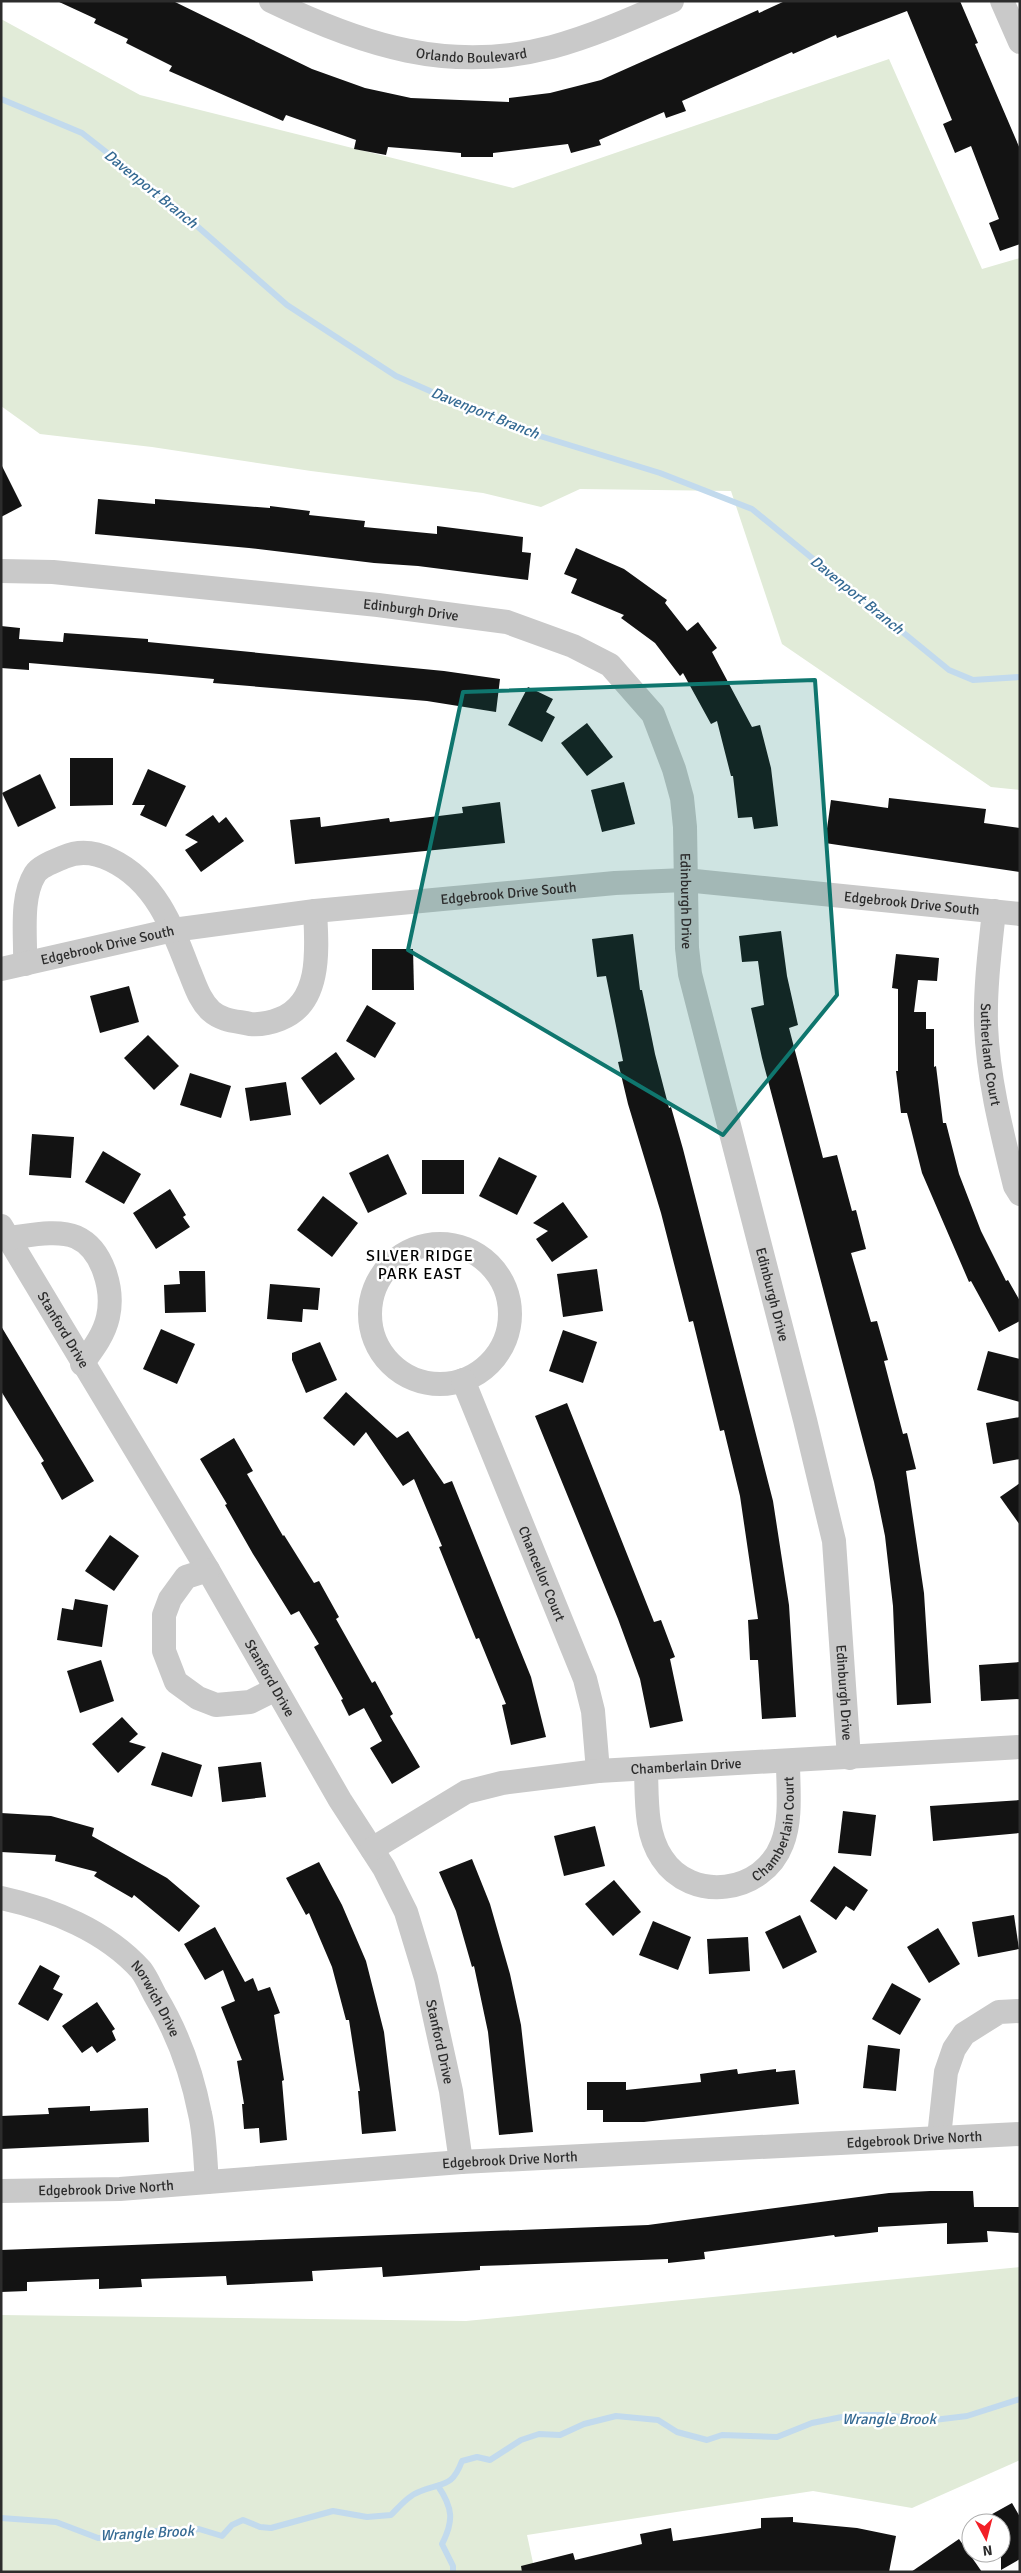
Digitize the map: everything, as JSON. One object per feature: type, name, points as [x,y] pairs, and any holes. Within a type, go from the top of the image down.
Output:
[{"type":"street","name":"Orlando Boulevard","points":[[271,1],[324,27],[380,46],[416,53],[469,58],[496,57],[550,48],[600,32],[672,1]]},
{"type":"street","points":[[1002,1],[1020,42]]},
{"type":"street","name":"Edinburgh Drive","points":[[1,571],[53,572],[378,605],[507,622],[573,646],[610,666],[653,714],[674,769],[682,798],[687,948],[690,974],[806,1420],[834,1541],[849,1758]]},
{"type":"street","points":[[25,964],[27,898],[36,873],[49,864],[75,853],[101,855],[124,866],[148,887],[173,930],[201,1000],[212,1012],[223,1019],[268,1024],[284,1017],[296,1008],[308,992],[314,973],[317,948],[315,912]]},
{"type":"street","name":"Edgebrook Drive South","points":[[1,969],[173,930],[315,912],[614,883],[685,880],[1020,914]]},
{"type":"street","name":"Sutherland Court","points":[[994,911],[987,977],[986,1026],[996,1110],[1015,1186],[1020,1194]]},
{"type":"street","points":[[4,1232],[75,1236],[87,1244],[99,1259],[110,1300],[108,1318],[99,1342],[82,1364]]},
{"type":"street","name":"Stanford Drive","points":[[4,1232],[208,1570],[340,1800],[372,1849],[406,1912],[426,1978],[451,2091],[460,2162]]},
{"type":"street","points":[[441,1244],[462,1247],[482,1257],[497,1273],[507,1292],[510,1313],[507,1335],[498,1354],[482,1370],[463,1380],[439,1384],[415,1380],[408,1376],[394,1367],[379,1348],[370,1326],[371,1301],[379,1278],[395,1260],[416,1248],[441,1244]]},
{"type":"street","name":"Chancellor Court","points":[[463,1380],[585,1679],[593,1711],[598,1771]]},
{"type":"street","points":[[208,1570],[186,1577],[170,1599],[164,1615],[164,1651],[176,1682],[198,1698],[216,1705],[250,1702],[276,1689]]},
{"type":"street","name":"Chamberlain Drive","points":[[372,1849],[466,1792],[502,1782],[598,1771],[646,1770],[1020,1747]]},
{"type":"street","name":"Chamberlain Court","points":[[646,1770],[650,1829],[662,1858],[678,1876],[701,1886],[715,1888],[745,1883],[756,1876],[776,1856],[786,1830],[788,1761]]},
{"type":"street","name":"Norwich Drive","points":[[1,1898],[28,1904],[73,1922],[111,1942],[142,1971],[169,2018],[189,2071],[201,2115],[207,2182]]},
{"type":"street","points":[[939,2137],[946,2072],[954,2049],[964,2034],[999,2012],[1020,2011]]},
{"type":"street","name":"Edgebrook Drive North","points":[[1,2191],[120,2189],[460,2162],[1020,2134]]},
{"type":"highlighted area","points":[[815,680],[837,995],[723,1135],[408,950],[463,692]]},
{"type":"green space","points":[[1,19],[140,95],[513,188],[889,59],[982,269],[1020,258],[1020,790],[991,787],[782,644],[731,491],[580,489],[541,507],[483,493],[311,471],[152,447],[40,434],[1,406]]},
{"type":"green space","points":[[1020,2267],[1020,2460],[912,2508],[813,2491],[527,2535],[535,2572],[1,2572],[1,2315],[466,2321]]},
{"type":"building","points":[[57,1],[173,1],[312,69],[365,88],[411,98],[509,102],[509,98],[550,93],[601,80],[758,10],[759,13],[785,1],[960,1],[978,43],[975,44],[1020,149],[1020,244],[1000,251],[989,223],[999,219],[971,146],[955,153],[943,124],[952,120],[907,11],[837,38],[836,35],[793,54],[792,52],[682,101],[686,111],[666,118],[664,112],[599,140],[601,145],[571,153],[568,144],[493,153],[493,157],[461,157],[461,153],[388,147],[386,155],[354,149],[356,140],[286,115],[283,121],[169,71],[172,66],[126,43],[128,39],[94,23],[96,19]]},
{"type":"building","points":[[1,464],[22,506],[1,517]]},
{"type":"building","points":[[98,499],[155,504],[155,499],[270,508],[270,506],[310,511],[309,515],[365,521],[364,527],[437,534],[437,526],[523,537],[522,552],[531,553],[528,580],[249,548],[95,534]]},
{"type":"building","points":[[576,548],[624,569],[667,600],[665,603],[687,631],[698,622],[717,648],[712,652],[752,727],[760,725],[771,768],[778,826],[754,829],[752,817],[738,818],[733,776],[731,776],[717,721],[711,724],[683,673],[680,676],[655,643],[621,618],[624,615],[571,593],[577,579],[564,574]]},
{"type":"building","points":[[1,626],[20,628],[19,639],[63,642],[64,633],[148,639],[148,642],[444,671],[500,679],[496,712],[427,701],[213,683],[214,679],[159,674],[29,663],[29,670],[1,668]]},
{"type":"building","points":[[528,687],[553,699],[546,712],[555,717],[542,742],[508,725]]},
{"type":"building","points":[[587,723],[613,757],[587,776],[561,743]]},
{"type":"building","points":[[70,758],[113,758],[113,805],[70,806]]},
{"type":"building","points":[[148,769],[186,786],[166,827],[140,815],[145,805],[132,805]]},
{"type":"building","points":[[40,774],[56,808],[18,827],[2,793]]},
{"type":"building","points":[[624,782],[635,824],[602,832],[591,790]]},
{"type":"building","points":[[889,798],[986,809],[984,823],[1020,828],[1020,872],[825,843],[831,800],[888,808]]},
{"type":"building","points":[[500,802],[505,843],[295,864],[290,820],[320,817],[321,827],[389,818],[390,822],[463,813],[462,807]]},
{"type":"building","points":[[213,815],[219,823],[226,817],[244,841],[201,872],[185,850],[198,842],[185,835]]},
{"type":"building","points":[[781,931],[787,976],[798,1025],[789,1028],[823,1158],[837,1155],[852,1211],[856,1210],[866,1249],[851,1253],[871,1322],[877,1321],[888,1360],[884,1361],[903,1434],[907,1433],[916,1469],[906,1471],[924,1593],[931,1703],[897,1705],[893,1606],[885,1536],[874,1482],[762,1058],[751,1008],[764,1005],[758,961],[742,962],[739,936]]},
{"type":"building","points":[[633,934],[640,990],[642,990],[655,1054],[669,1108],[671,1107],[683,1149],[773,1501],[789,1605],[796,1717],[762,1719],[758,1660],[750,1660],[748,1620],[758,1619],[740,1496],[724,1430],[720,1431],[693,1321],[689,1322],[661,1213],[628,1104],[618,1062],[623,1061],[606,976],[597,977],[592,939]]},
{"type":"building","points":[[372,949],[413,949],[414,990],[372,990]]},
{"type":"building","points":[[896,954],[939,958],[937,981],[918,980],[914,1012],[926,1012],[926,1029],[934,1029],[934,1067],[936,1066],[943,1123],[946,1123],[959,1174],[981,1231],[1006,1281],[1008,1280],[1020,1301],[1020,1321],[999,1332],[971,1281],[969,1282],[922,1173],[907,1113],[901,1113],[896,1071],[898,1071],[898,989],[892,988]]},
{"type":"building","points":[[129,986],[139,1022],[100,1033],[90,996]]},
{"type":"building","points":[[367,1005],[396,1023],[375,1058],[346,1041]]},
{"type":"building","points":[[148,1035],[179,1066],[154,1090],[124,1058]]},
{"type":"building","points":[[336,1052],[355,1079],[320,1105],[301,1078]]},
{"type":"building","points":[[190,1073],[231,1086],[221,1118],[180,1105]]},
{"type":"building","points":[[286,1082],[291,1115],[250,1121],[245,1088]]},
{"type":"building","points":[[32,1134],[74,1137],[71,1178],[29,1175]]},
{"type":"building","points":[[103,1151],[141,1174],[124,1204],[85,1182]]},
{"type":"building","points":[[388,1154],[407,1194],[368,1213],[349,1173]]},
{"type":"building","points":[[499,1157],[537,1176],[517,1215],[479,1196]]},
{"type":"building","points":[[422,1160],[464,1160],[464,1194],[422,1194]]},
{"type":"building","points":[[170,1189],[186,1215],[183,1217],[190,1227],[156,1249],[133,1213]]},
{"type":"building","points":[[323,1196],[358,1223],[332,1257],[297,1230]]},
{"type":"building","points":[[563,1202],[588,1237],[552,1262],[536,1239],[548,1231],[533,1223]]},
{"type":"building","points":[[597,1269],[603,1311],[563,1317],[557,1274]]},
{"type":"building","points":[[179,1271],[205,1271],[206,1312],[165,1313],[164,1285],[180,1284]]},
{"type":"building","points":[[270,1284],[320,1288],[318,1310],[303,1309],[302,1322],[267,1319]]},
{"type":"building","points":[[1,1326],[94,1481],[62,1500],[41,1463],[44,1461],[1,1391]]},
{"type":"building","points":[[161,1329],[195,1344],[177,1384],[143,1369]]},
{"type":"building","points":[[563,1330],[597,1342],[583,1383],[549,1371]]},
{"type":"building","points":[[320,1342],[337,1380],[306,1393],[292,1360],[292,1353]]},
{"type":"building","points":[[988,1351],[1020,1359],[1020,1402],[977,1390]]},
{"type":"building","points":[[346,1392],[397,1438],[408,1431],[444,1484],[452,1481],[531,1677],[546,1737],[511,1745],[502,1705],[506,1704],[479,1638],[476,1639],[439,1547],[442,1546],[414,1479],[403,1486],[366,1432],[354,1446],[323,1418]]},
{"type":"building","points":[[567,1403],[654,1622],[661,1620],[675,1657],[670,1659],[683,1721],[650,1728],[640,1679],[618,1619],[535,1416]]},
{"type":"building","points":[[1020,1417],[1020,1459],[993,1464],[986,1423]]},
{"type":"building","points":[[234,1438],[253,1471],[247,1474],[283,1536],[314,1583],[319,1581],[339,1617],[336,1619],[372,1683],[375,1681],[393,1714],[390,1716],[420,1767],[392,1784],[370,1748],[382,1741],[364,1708],[349,1716],[341,1700],[343,1699],[314,1647],[319,1644],[299,1611],[291,1615],[253,1554],[225,1505],[227,1504],[200,1459]]},
{"type":"building","points":[[1020,1483],[1020,1525],[1000,1497]]},
{"type":"building","points":[[110,1535],[139,1556],[114,1591],[85,1571]]},
{"type":"building","points":[[75,1599],[108,1605],[102,1647],[57,1640],[62,1608],[73,1610]]},
{"type":"building","points":[[101,1660],[114,1701],[80,1713],[67,1671]]},
{"type":"building","points":[[1020,1662],[1020,1699],[981,1701],[979,1665]]},
{"type":"building","points":[[122,1717],[138,1734],[129,1742],[146,1747],[118,1773],[92,1744]]},
{"type":"building","points":[[162,1752],[202,1765],[192,1797],[151,1785]]},
{"type":"building","points":[[261,1762],[266,1797],[222,1802],[218,1767]]},
{"type":"building","points":[[1020,1800],[1020,1833],[933,1841],[930,1806]]},
{"type":"building","points":[[843,1811],[876,1815],[871,1856],[838,1853]]},
{"type":"building","points":[[1,1813],[51,1816],[94,1828],[92,1836],[167,1878],[200,1906],[179,1932],[134,1895],[132,1898],[94,1876],[97,1872],[55,1861],[56,1855],[1,1852]]},
{"type":"building","points":[[595,1826],[605,1866],[564,1876],[554,1836]]},
{"type":"building","points":[[472,1859],[490,1904],[510,1974],[521,2025],[533,2132],[499,2135],[488,2032],[474,1966],[472,1967],[456,1911],[439,1872]]},
{"type":"building","points":[[319,1862],[342,1905],[366,1961],[384,2032],[396,2131],[362,2134],[358,2091],[360,2091],[349,2020],[346,2020],[332,1967],[309,1913],[306,1915],[286,1878]]},
{"type":"building","points":[[834,1866],[868,1890],[854,1911],[846,1906],[836,1920],[810,1901]]},
{"type":"building","points":[[614,1880],[641,1912],[613,1936],[585,1904]]},
{"type":"building","points":[[800,1915],[817,1952],[783,1969],[765,1932]]},
{"type":"building","points":[[1014,1915],[1019,1949],[978,1957],[972,1922]]},
{"type":"building","points":[[653,1921],[691,1937],[678,1970],[639,1955]]},
{"type":"building","points":[[215,1927],[245,1982],[253,1978],[258,1991],[270,1987],[280,2013],[274,2015],[284,2080],[282,2081],[287,2140],[260,2143],[259,2128],[244,2129],[242,2104],[244,2104],[237,2061],[242,2060],[221,2007],[235,2001],[223,1970],[205,1980],[184,1944]]},
{"type":"building","points":[[938,1928],[960,1964],[929,1983],[907,1947]]},
{"type":"building","points":[[748,1937],[750,1971],[709,1974],[707,1939]]},
{"type":"building","points":[[40,1965],[60,1976],[53,1989],[63,1994],[48,2021],[18,2004]]},
{"type":"building","points":[[892,1983],[921,1999],[900,2035],[872,2019]]},
{"type":"building","points":[[97,2002],[115,2029],[112,2031],[116,2040],[97,2053],[92,2046],[82,2053],[62,2026]]},
{"type":"building","points":[[868,2045],[900,2049],[896,2091],[863,2088]]},
{"type":"building","points":[[737,2069],[738,2074],[776,2069],[776,2072],[795,2070],[799,2104],[644,2122],[603,2122],[603,2110],[587,2110],[587,2082],[626,2082],[626,2090],[701,2082],[700,2074]]},
{"type":"building","points":[[90,2106],[90,2111],[148,2108],[149,2142],[1,2149],[1,2116],[49,2114],[48,2108]]},
{"type":"building","points":[[973,2191],[974,2207],[1020,2207],[1020,2233],[987,2231],[988,2242],[947,2244],[947,2223],[878,2227],[878,2232],[835,2237],[834,2235],[704,2252],[705,2259],[668,2263],[668,2259],[480,2266],[480,2270],[383,2277],[382,2267],[312,2271],[313,2281],[227,2285],[226,2276],[141,2279],[142,2287],[99,2289],[99,2279],[27,2282],[27,2291],[1,2292],[1,2250],[648,2225],[889,2193]]},
{"type":"building","points":[[1012,2503],[1020,2517],[1020,2559],[1001,2570],[1001,2563],[1011,2563],[1011,2513],[994,2513]]},
{"type":"building","points":[[793,2517],[793,2522],[857,2528],[896,2536],[889,2572],[522,2572],[521,2566],[573,2553],[575,2560],[642,2544],[640,2534],[671,2528],[673,2541],[761,2528],[761,2518]]},
{"type":"building","points":[[959,2539],[961,2542],[961,2563],[976,2563],[982,2572],[911,2572]]},
{"type":"waterway","name":"Davenport Branch","points":[[1,99],[82,133],[165,198],[287,305],[396,376],[514,428],[660,473],[752,509],[949,670],[973,680],[1020,677]]},
{"type":"waterway","name":"Wrangle Brook","points":[[1,2518],[56,2522],[98,2538],[128,2537],[167,2529],[181,2531],[199,2529],[222,2536],[232,2525],[243,2520],[260,2527],[271,2528],[333,2511],[367,2517],[391,2515],[413,2495],[451,2480],[462,2461],[477,2457],[490,2460],[521,2440],[539,2434],[560,2435],[584,2424],[616,2416],[658,2420],[677,2432],[707,2440],[722,2435],[777,2437],[812,2423],[852,2415],[881,2415],[934,2420],[967,2416],[1020,2399]]},
{"type":"waterway","points":[[438,2486],[449,2508],[449,2528],[442,2544],[453,2566],[453,2572]]},
{"type":"district","name":"SILVER RIDGE PARK EAST","points":[[420,1265]]}]
